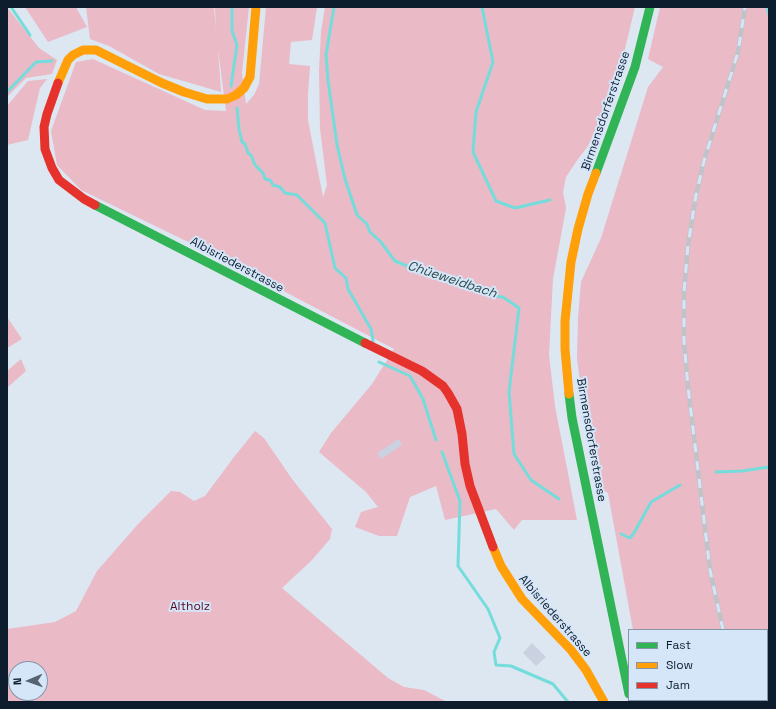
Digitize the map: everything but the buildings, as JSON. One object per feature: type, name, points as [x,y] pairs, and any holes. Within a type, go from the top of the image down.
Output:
[{"type":"main road","name":"Albisriederstrasse","points":[[256,7],[250,77],[244,88],[236,95],[227,99],[207,99],[184,92],[162,83],[100,51],[89,49],[73,55],[63,70],[47,114],[44,127],[45,149],[52,168],[59,180],[84,198],[323,323],[422,372],[442,386],[448,393],[457,409],[462,434],[465,464],[470,486],[501,566],[522,599],[571,650],[586,670],[604,702]]},
{"type":"main road","name":"Birmensdorferstrasse","points":[[628,689],[572,418],[565,349],[565,321],[571,262],[578,229],[588,194],[635,67],[650,7]]},
{"type":"green space","points":[[7,7],[39,48],[57,60],[52,74],[26,78],[7,97]]},
{"type":"green space","points":[[25,7],[76,7],[87,27],[48,42]]},
{"type":"green space","points":[[86,7],[214,7],[216,29],[215,7],[249,7],[242,73],[246,104],[254,95],[259,84],[266,7],[317,7],[312,40],[291,42],[289,64],[310,66],[308,120],[323,197],[327,185],[320,129],[319,70],[321,32],[325,7],[635,7],[624,53],[603,113],[588,146],[566,177],[563,192],[566,208],[553,279],[549,355],[555,406],[577,520],[522,520],[514,530],[496,509],[445,520],[436,486],[410,497],[397,536],[379,536],[355,527],[361,512],[378,507],[366,492],[319,452],[331,433],[372,384],[394,349],[249,273],[250,272],[81,190],[57,165],[51,131],[76,62],[93,59],[205,110],[226,111],[218,49],[221,92],[159,74],[109,46],[90,39]]},
{"type":"green space","points":[[660,7],[769,7],[769,702],[647,702],[768,701],[768,629],[633,629],[608,493],[599,488],[583,403],[577,359],[581,282],[601,238],[648,87],[663,67],[648,59]]},
{"type":"green space","points":[[47,79],[40,88],[28,140],[7,145],[7,106],[28,81]]},
{"type":"green space","points":[[7,317],[22,339],[7,348]]},
{"type":"green space","points":[[21,359],[26,371],[7,388],[7,371]]},
{"type":"green space","name":"Altholz","points":[[255,431],[264,438],[292,479],[332,529],[330,539],[312,560],[282,588],[388,678],[404,687],[424,690],[447,702],[7,702],[7,629],[55,622],[76,611],[97,571],[139,523],[171,491],[180,492],[194,501],[205,496]]},
{"type":"waterway","points":[[11,7],[30,35]]},
{"type":"waterway","points":[[231,86],[237,45],[232,31],[232,7]]},
{"type":"waterway","name":"Chüeweidbach","points":[[334,7],[326,55],[328,80],[337,145],[345,179],[357,215],[367,224],[370,232],[380,241],[395,261],[431,276],[493,296],[503,297],[519,308],[509,392],[514,454],[531,480],[559,499]]},
{"type":"waterway","points":[[482,7],[493,62],[476,112],[473,152],[496,201],[515,208],[550,200]]},
{"type":"waterway","points":[[767,7],[769,15]]},
{"type":"waterway","points":[[7,92],[36,62],[52,61]]},
{"type":"waterway","points":[[237,108],[242,142],[245,144],[248,153],[251,155],[255,165],[263,173],[265,179],[270,180],[273,185],[280,187],[285,193],[297,195],[325,223],[335,268],[346,278],[348,289],[371,329],[373,341]]},
{"type":"waterway","points":[[379,362],[410,376],[423,399],[436,440]]},
{"type":"waterway","points":[[442,452],[460,501],[458,566],[488,609],[500,638],[494,652],[496,665],[511,666],[553,684],[568,702]]},
{"type":"waterway","points":[[716,472],[742,471],[769,467]]},
{"type":"waterway","points":[[621,534],[630,538],[651,502],[680,485]]},
{"type":"railway","points":[[723,629],[710,570],[688,387],[684,341],[684,292],[688,245],[696,195],[704,161],[738,52],[745,7]]},
{"type":"traffic: fast","points":[[596,173],[635,67],[650,7]]},
{"type":"traffic: fast","points":[[95,205],[365,343]]},
{"type":"traffic: fast","points":[[569,394],[572,418],[628,689]]},
{"type":"traffic: slow","points":[[58,83],[68,60],[73,55],[83,50],[96,50],[162,83],[184,92],[207,99],[227,99],[236,95],[244,88],[250,77],[256,7]]},
{"type":"traffic: slow","points":[[569,394],[565,349],[565,321],[571,262],[578,229],[596,173]]},
{"type":"traffic: slow","points":[[493,547],[501,566],[522,599],[571,650],[586,670],[604,702]]},
{"type":"traffic: jam","points":[[58,83],[44,127],[45,149],[52,168],[59,180],[84,199],[95,205]]},
{"type":"traffic: jam","points":[[365,343],[422,371],[443,386],[448,393],[457,409],[462,434],[465,464],[470,486],[493,547]]}]
